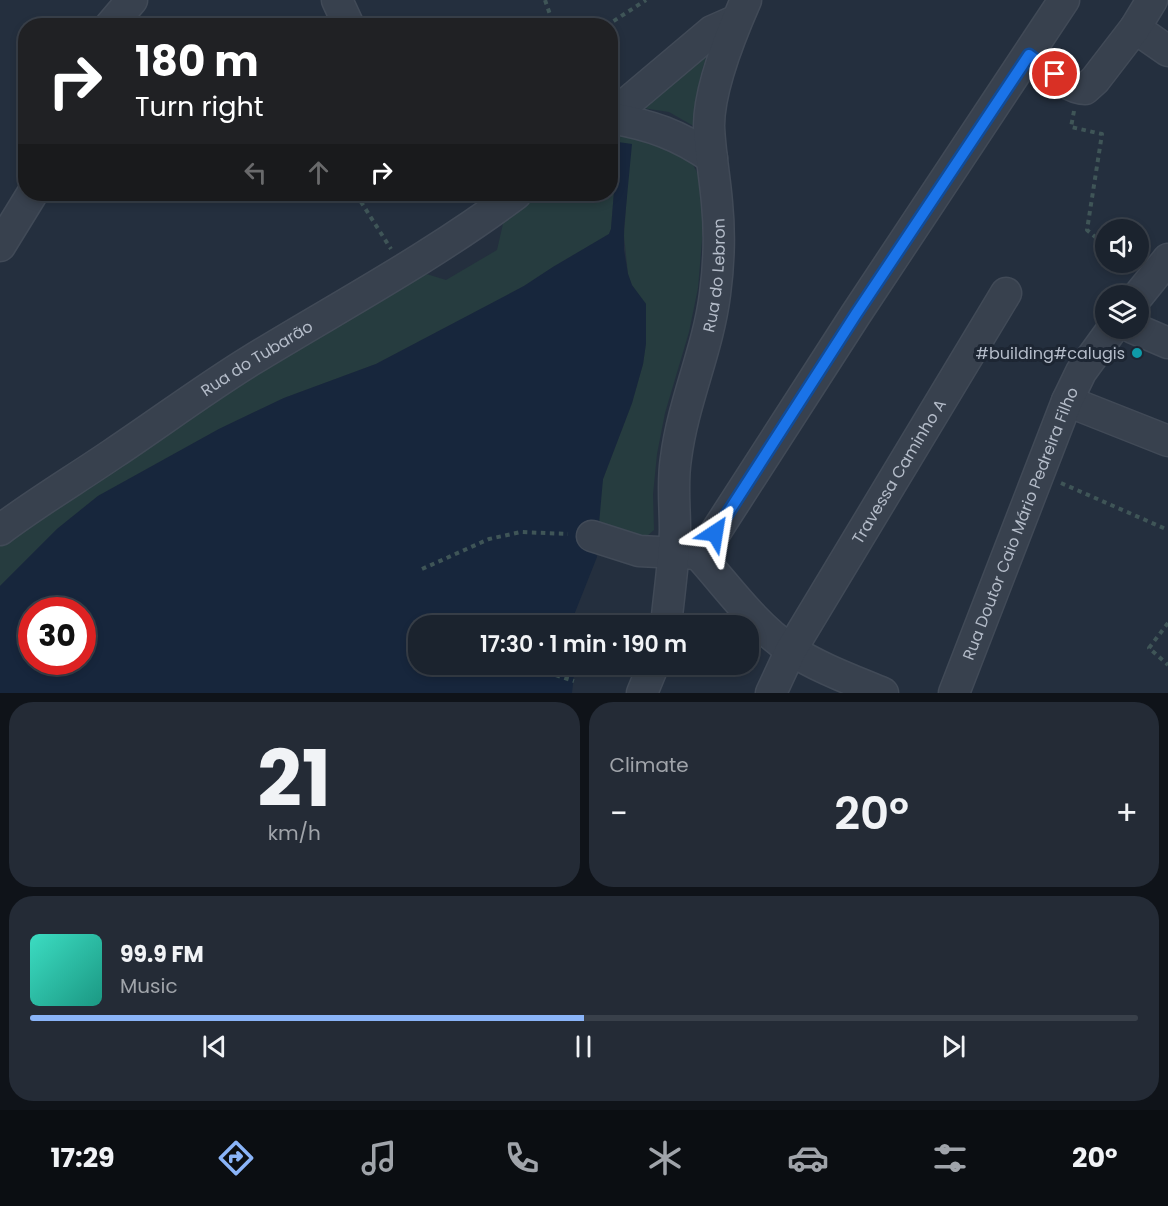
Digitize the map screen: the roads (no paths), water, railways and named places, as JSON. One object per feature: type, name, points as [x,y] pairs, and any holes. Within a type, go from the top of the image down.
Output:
[{"type":"street","points":[[111,18],[115,0]]},
{"type":"street","points":[[116,18],[132,0]]},
{"type":"street","points":[[337,0],[345,18]]},
{"type":"street","points":[[592,536],[639,551],[686,553],[715,533],[856,314],[1064,0]]},
{"type":"street","points":[[1029,55],[1078,89],[1085,89],[1095,80],[1135,28],[1152,0]]},
{"type":"street","points":[[618,111],[712,31],[742,10]]},
{"type":"street","name":"Rua do Lebron","points":[[669,615],[686,553],[675,529],[673,491],[676,456],[686,406],[708,334],[715,294],[718,216],[709,125],[714,93],[742,10]]},
{"type":"street","points":[[1135,28],[1168,51]]},
{"type":"street","points":[[618,119],[666,131],[688,141],[712,158]]},
{"type":"street","points":[[0,246],[28,201]]},
{"type":"street","name":"Rua do Tubarão","points":[[0,530],[34,504],[109,457],[248,362],[404,271],[507,201]]},
{"type":"street","name":"Travessa Caminho A","points":[[771,693],[791,650],[1006,292]]},
{"type":"street","points":[[1149,335],[1168,343]]},
{"type":"street","name":"Rua Doutor Caio Mário Pedreira Filho","points":[[954,693],[1067,401],[1081,372],[1105,339]]},
{"type":"street","points":[[1067,401],[1168,441]]},
{"type":"street","points":[[686,553],[764,628],[791,650],[883,693]]},
{"type":"street","points":[[642,693],[649,675]]},
{"type":"water","points":[[618,142],[632,144],[624,250],[632,285],[646,304],[646,343],[643,364],[632,403],[603,479],[599,524],[592,536],[597,557],[574,615],[408,615],[408,675],[574,675],[572,693],[0,693],[0,586],[57,529],[98,496],[219,429],[284,398],[376,364],[524,286],[609,234],[613,201],[618,201]]},
{"type":"place","name":"#building#calugis","points":[[1137,353]]}]
